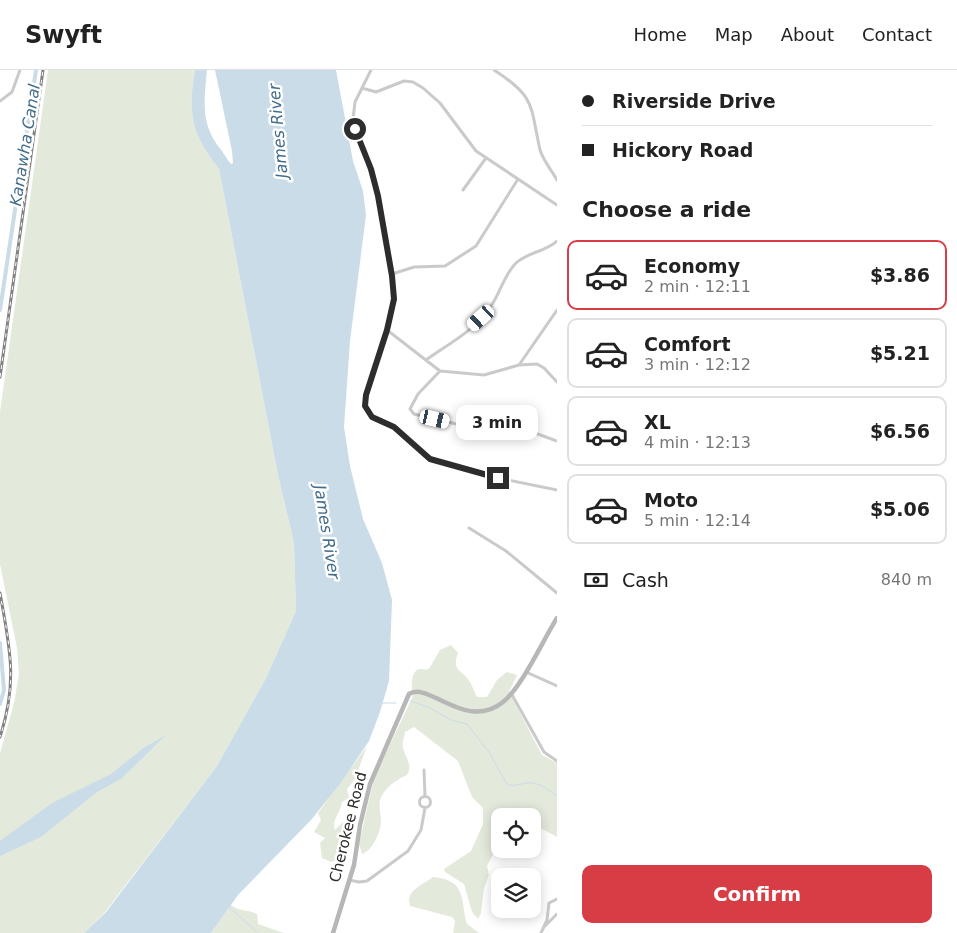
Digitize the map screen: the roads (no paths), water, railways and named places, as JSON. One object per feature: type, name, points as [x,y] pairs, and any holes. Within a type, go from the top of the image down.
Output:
[{"type":"street","points":[[0,101],[11,94],[20,70]]},
{"type":"street","points":[[371,70],[352,110],[353,119],[378,196],[392,274],[394,299],[387,330],[366,395],[365,406],[372,417],[394,427],[430,459],[498,478],[557,490]]},
{"type":"street","points":[[494,70],[516,84],[525,95],[535,117],[540,152],[557,180]]},
{"type":"street","points":[[362,88],[376,92],[404,80],[423,88],[440,103],[476,151],[557,205]]},
{"type":"street","points":[[463,190],[486,158]]},
{"type":"street","points":[[392,274],[414,267],[445,266],[476,246],[518,179]]},
{"type":"street","points":[[426,360],[456,340],[488,312],[501,285],[521,259],[557,242]]},
{"type":"street","points":[[519,365],[557,310]]},
{"type":"street","points":[[387,330],[440,371],[484,375],[519,365],[537,364],[544,368],[557,382]]},
{"type":"street","points":[[440,371],[413,401],[410,409],[414,414],[469,427],[534,433],[557,441]]},
{"type":"street","points":[[469,528],[506,551],[557,593]]},
{"type":"street","name":"Cherokee Road","points":[[333,933],[349,880],[370,784],[409,694],[420,691],[455,708],[475,711],[496,707],[511,693],[557,618]]},
{"type":"street","points":[[525,672],[557,686]]},
{"type":"street","points":[[511,693],[544,752],[557,761]]},
{"type":"street","points":[[349,880],[367,881],[408,851],[421,830],[425,808],[431,802],[425,796],[424,770]]},
{"type":"street","points":[[425,796],[421,798],[420,803],[425,808]]},
{"type":"street","points":[[545,927],[549,903],[557,899]]},
{"type":"street","points":[[541,933],[557,914]]},
{"type":"water","name":"James River","points":[[195,70],[207,70],[205,113],[207,122],[215,141],[231,164],[233,163],[232,151],[215,70],[336,70],[353,161],[363,191],[366,215],[350,341],[344,427],[350,466],[363,519],[382,563],[392,600],[389,681],[369,741],[340,784],[311,820],[238,895],[211,933],[84,933],[106,912],[217,766],[266,678],[296,611],[294,543],[278,475],[219,169],[197,135],[194,123],[192,99]]},
{"type":"water","points":[[166,735],[121,779],[97,792],[41,837],[0,856],[0,841],[52,803],[111,774],[142,749]]},
{"type":"waterway","name":"Kanawha Canal","points":[[0,310],[36,70]]},
{"type":"waterway","name":"Kanawha Canal","points":[[0,643],[4,690],[0,704]]},
{"type":"waterway","points":[[410,701],[428,707],[451,720],[467,724],[489,752],[507,784],[535,783],[557,796]]},
{"type":"waterway","points":[[382,703],[396,703]]},
{"type":"waterway","points":[[229,907],[258,933]]},
{"type":"railway","points":[[0,377],[43,70]]},
{"type":"railway","points":[[0,593],[7,631],[11,682],[6,717],[0,737]]}]
